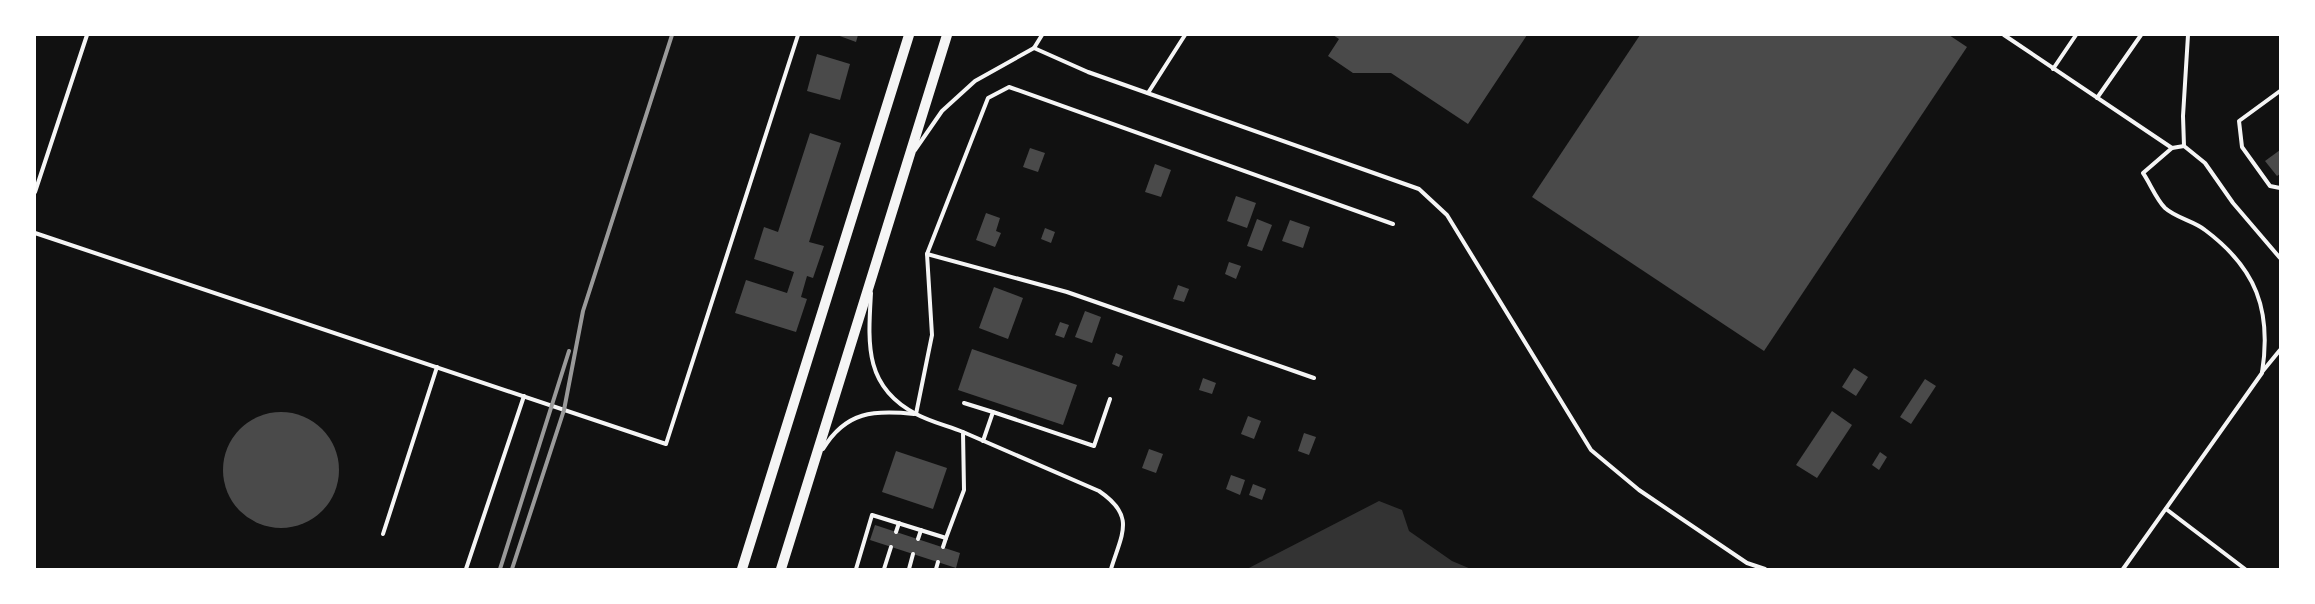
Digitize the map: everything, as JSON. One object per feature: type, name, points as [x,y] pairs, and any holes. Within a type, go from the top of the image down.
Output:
[{"type":"main road","points":[[742,569],[909,35]]},
{"type":"main road","points":[[781,569],[947,35]]},
{"type":"lane","points":[[35,192],[87,35]]},
{"type":"lane","points":[[35,233],[666,444],[798,35]]},
{"type":"lane","points":[[908,160],[942,110],[975,81],[1034,48],[1042,35]]},
{"type":"lane","points":[[1148,93],[1186,35]]},
{"type":"lane","points":[[2004,35],[2172,148]]},
{"type":"lane","points":[[2053,69],[2076,35]]},
{"type":"lane","points":[[2097,98],[2141,35]]},
{"type":"lane","points":[[2184,146],[2183,116],[2188,35]]},
{"type":"lane","points":[[1034,48],[1088,72],[1419,189],[1447,214],[1591,450],[1638,490],[1747,563],[1765,569]]},
{"type":"lane","points":[[916,414],[932,335],[927,254],[988,98],[1009,87],[1393,224]]},
{"type":"lane","points":[[2280,91],[2239,121],[2242,147],[2270,186],[2280,188]]},
{"type":"lane","points":[[2262,373],[2266,349],[2260,296],[2240,261],[2204,229],[2165,208],[2143,173],[2172,148],[2184,146],[2205,162],[2233,203],[2280,258]]},
{"type":"lane","points":[[927,254],[1067,292],[1314,378]]},
{"type":"lane","points":[[873,275],[868,333],[871,360],[883,388],[898,402],[916,414],[963,432],[1099,492],[1114,502],[1123,516],[1122,535],[1111,569]]},
{"type":"lane","points":[[2123,569],[2280,350]]},
{"type":"lane","points":[[383,534],[437,367]]},
{"type":"lane","points":[[466,569],[524,396]]},
{"type":"lane","points":[[964,403],[1094,446],[1110,399]]},
{"type":"lane","points":[[814,463],[828,440],[842,426],[855,417],[890,412],[916,414]]},
{"type":"lane","points":[[983,441],[993,412]]},
{"type":"lane","points":[[943,547],[964,490],[963,432]]},
{"type":"lane","points":[[2166,509],[2245,569]]},
{"type":"lane","points":[[856,569],[872,515],[946,538]]},
{"type":"lane","points":[[896,532],[899,524]]},
{"type":"lane","points":[[918,539],[921,530]]},
{"type":"lane","points":[[884,569],[891,547]]},
{"type":"lane","points":[[908,569],[913,554]]},
{"type":"lane","points":[[936,569],[938,562]]},
{"type":"shaded area","points":[[1379,501],[1402,510],[1409,531],[1452,561],[1471,569],[1247,569]]},
{"type":"building","points":[[837,35],[858,35],[856,42]]},
{"type":"building","points":[[1333,35],[1527,35],[1468,124],[1391,73],[1353,73],[1328,56],[1339,39]]},
{"type":"building","points":[[1640,35],[1949,35],[1967,47],[1764,351],[1532,197]]},
{"type":"building","points":[[817,54],[850,64],[840,100],[807,91]]},
{"type":"building","points":[[810,133],[841,143],[809,242],[824,246],[813,278],[807,276],[801,297],[807,299],[796,332],[735,313],[746,280],[787,293],[794,272],[754,259],[764,227],[778,232]]},
{"type":"building","points":[[1030,148],[1045,153],[1038,172],[1023,167]]},
{"type":"building","points":[[2280,150],[2280,174],[2277,176],[2265,161]]},
{"type":"building","points":[[1155,164],[1171,170],[1161,197],[1145,192]]},
{"type":"building","points":[[1236,196],[1256,203],[1247,228],[1227,221]]},
{"type":"building","points":[[986,213],[1000,218],[996,231],[1001,233],[995,247],[976,240]]},
{"type":"building","points":[[1257,219],[1272,225],[1262,251],[1247,246]]},
{"type":"building","points":[[1290,220],[1310,227],[1303,248],[1282,241]]},
{"type":"building","points":[[1045,228],[1055,232],[1051,243],[1041,239]]},
{"type":"building","points":[[1229,262],[1241,266],[1236,279],[1225,274]]},
{"type":"building","points":[[1178,285],[1189,289],[1184,302],[1173,299]]},
{"type":"building","points":[[994,287],[1023,298],[1008,339],[979,328]]},
{"type":"building","points":[[1085,311],[1101,317],[1092,343],[1075,337]]},
{"type":"building","points":[[1060,322],[1069,325],[1064,338],[1055,335]]},
{"type":"building","points":[[972,349],[1077,385],[1063,425],[958,390]]},
{"type":"building","points":[[1116,353],[1123,356],[1119,367],[1112,364]]},
{"type":"building","points":[[1854,368],[1868,377],[1856,396],[1842,387]]},
{"type":"building","points":[[1203,378],[1216,383],[1212,394],[1199,390]]},
{"type":"building","points":[[1925,379],[1936,386],[1911,424],[1900,417]]},
{"type":"building","points":[[1832,411],[1852,425],[1817,478],[1796,465]]},
{"type":"building","points":[[281,412],[303,417],[322,429],[334,448],[339,470],[334,492],[322,511],[303,523],[281,528],[259,523],[240,511],[228,492],[223,470],[228,448],[240,429],[259,417]]},
{"type":"building","points":[[1248,416],[1261,421],[1254,439],[1241,434]]},
{"type":"building","points":[[1304,433],[1316,437],[1309,455],[1298,451]]},
{"type":"building","points":[[1149,449],[1163,454],[1156,473],[1142,468]]},
{"type":"building","points":[[896,451],[947,468],[933,509],[882,492]]},
{"type":"building","points":[[1880,452],[1887,457],[1879,470],[1872,465]]},
{"type":"building","points":[[1231,475],[1245,480],[1240,495],[1226,489]]},
{"type":"building","points":[[1253,484],[1266,489],[1262,500],[1249,495]]},
{"type":"building","points":[[875,525],[960,553],[956,568],[870,540]]},
{"type":"railway","points":[[512,569],[564,410],[583,311],[672,35]]},
{"type":"railway","points":[[500,569],[569,351]]}]
